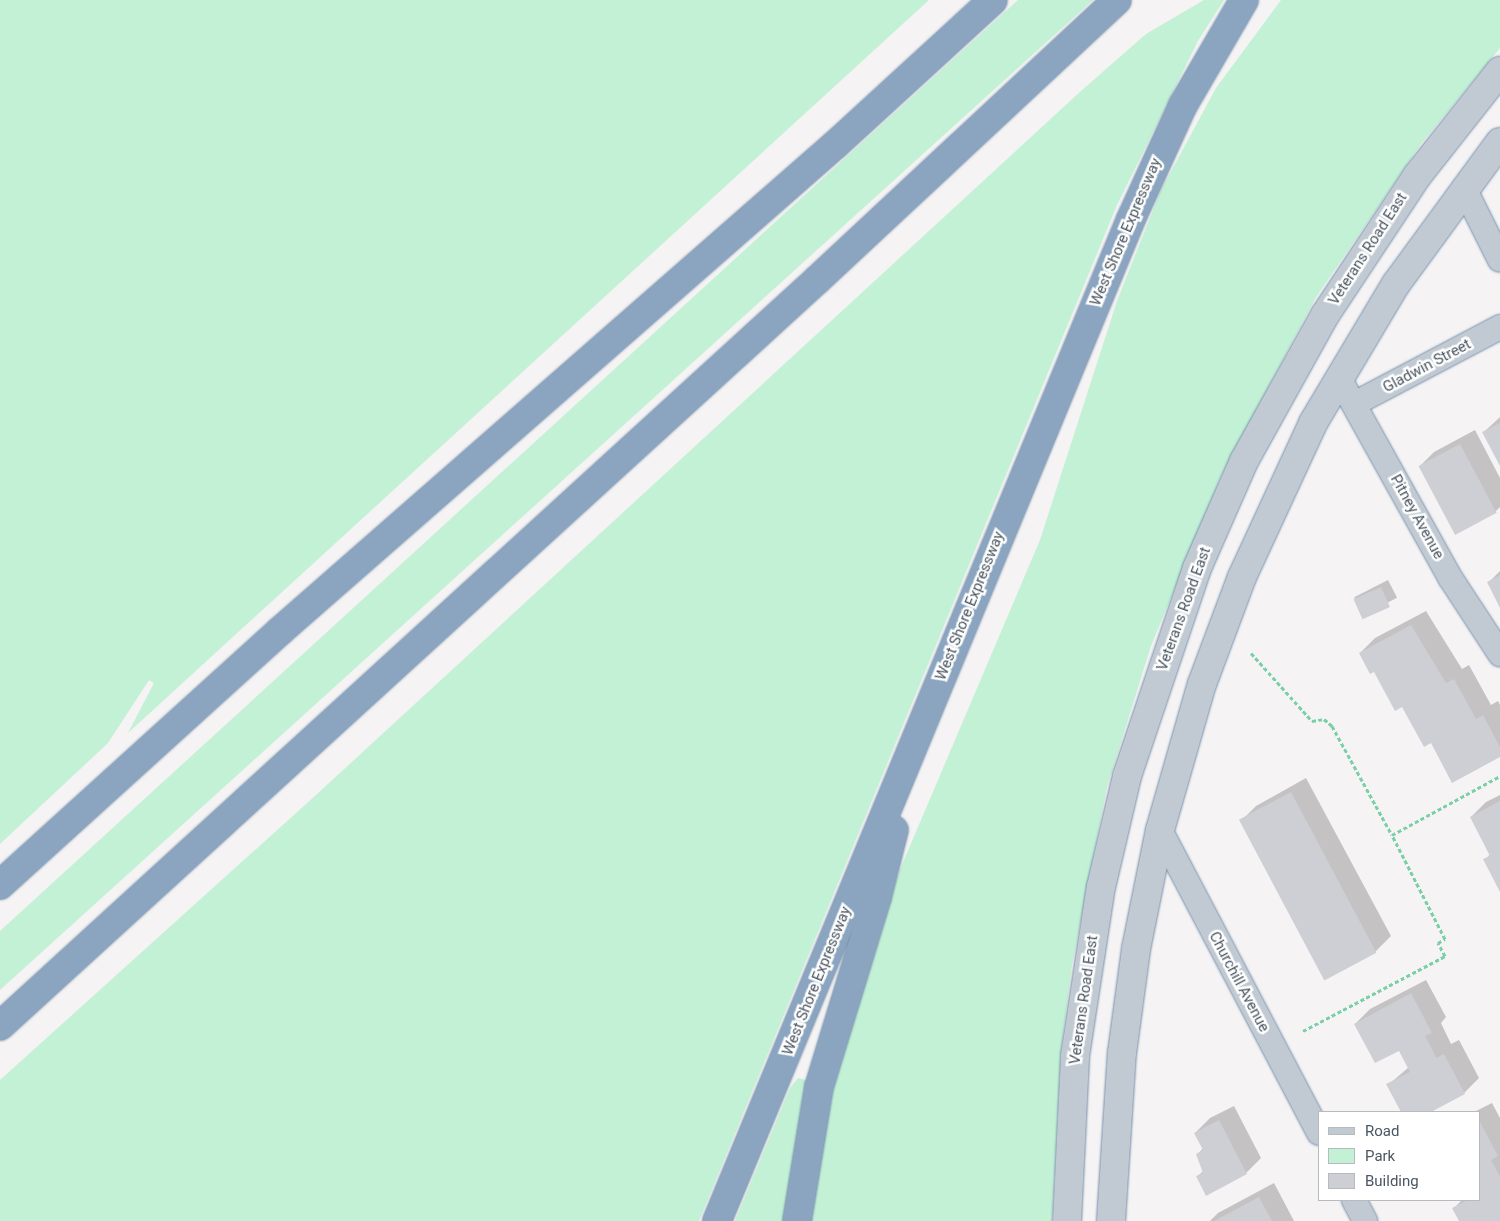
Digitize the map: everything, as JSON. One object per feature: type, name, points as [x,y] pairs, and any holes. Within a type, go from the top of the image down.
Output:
[{"type":"highway","points":[[0,885],[266,643],[835,145],[993,0]]},
{"type":"highway","points":[[0,1026],[817,280],[1117,0]]},
{"type":"highway","name":"West Shore Expressway","points":[[717,1221],[919,729],[1158,156],[1205,63],[1244,0]]},
{"type":"highway","points":[[797,1221],[819,1087],[877,897],[919,729]]},
{"type":"street","name":"Veterans Road East","points":[[1067,1221],[1075,1056],[1101,887],[1128,776],[1194,576],[1244,461],[1325,315],[1416,176],[1500,71]]},
{"type":"street","points":[[1112,1221],[1122,1053],[1136,949],[1160,830],[1202,684],[1239,586],[1288,474],[1339,378],[1396,284],[1464,188],[1500,142]]},
{"type":"street","points":[[1464,188],[1500,260]]},
{"type":"street","name":"Gladwin Street","points":[[1354,404],[1500,327]]},
{"type":"street","name":"Pitney Avenue","points":[[1339,378],[1451,579],[1500,654]]},
{"type":"street","name":"Churchill Avenue","points":[[1160,830],[1318,1131]]},
{"type":"street","points":[[1355,1201],[1365,1221]]},
{"type":"path","points":[[1250,653],[1312,720],[1319,719],[1330,723],[1392,835],[1445,939],[1438,943],[1444,956],[1304,1031]]},
{"type":"path","points":[[1392,835],[1500,776]]},
{"type":"green space","points":[[0,0],[929,0],[128,733],[154,683],[149,680],[108,743],[0,844]]},
{"type":"green space","points":[[1018,0],[1093,0],[0,990],[0,931]]},
{"type":"green space","points":[[1204,0],[1224,0],[1198,41],[1117,205],[699,1221],[0,1221],[0,1080],[316,795],[1081,91],[1146,34]]},
{"type":"green space","points":[[1281,0],[1500,0],[1500,48],[1421,144],[1316,297],[1221,476],[1151,646],[1107,787],[1072,965],[1061,1050],[1052,1221],[811,1221],[825,1117],[877,933],[901,867],[1040,540],[1117,301],[1161,190],[1216,88]]},
{"type":"green space","points":[[798,1078],[806,1080],[807,1087],[784,1221],[735,1221],[790,1088]]},
{"type":"building","points":[[1500,423],[1500,466],[1482,432]]},
{"type":"building","points":[[1460,444],[1497,513],[1455,535],[1419,466]]},
{"type":"building","points":[[1500,575],[1500,608],[1487,582]]},
{"type":"building","points":[[1381,587],[1390,607],[1363,619],[1354,599]]},
{"type":"building","points":[[1411,625],[1446,683],[1454,679],[1476,719],[1483,715],[1500,747],[1500,757],[1452,783],[1431,743],[1424,747],[1402,707],[1395,711],[1374,672],[1370,674],[1359,653]]},
{"type":"building","points":[[1291,792],[1376,953],[1324,980],[1239,820]]},
{"type":"building","points":[[1500,801],[1500,892],[1483,859],[1490,856],[1470,817]]},
{"type":"building","points":[[1411,993],[1432,1033],[1425,1036],[1436,1058],[1444,1054],[1465,1094],[1433,1111],[1400,1111],[1386,1084],[1410,1072],[1399,1051],[1375,1063],[1354,1024]]},
{"type":"building","points":[[1219,1120],[1247,1174],[1206,1196],[1196,1176],[1203,1173],[1196,1154],[1203,1150],[1194,1133]]},
{"type":"building","points":[[1480,1122],[1498,1156],[1491,1160],[1500,1177],[1500,1221],[1459,1221],[1452,1208],[1466,1201],[1480,1201]]},
{"type":"building","points":[[1259,1197],[1272,1221],[1214,1221]]}]
